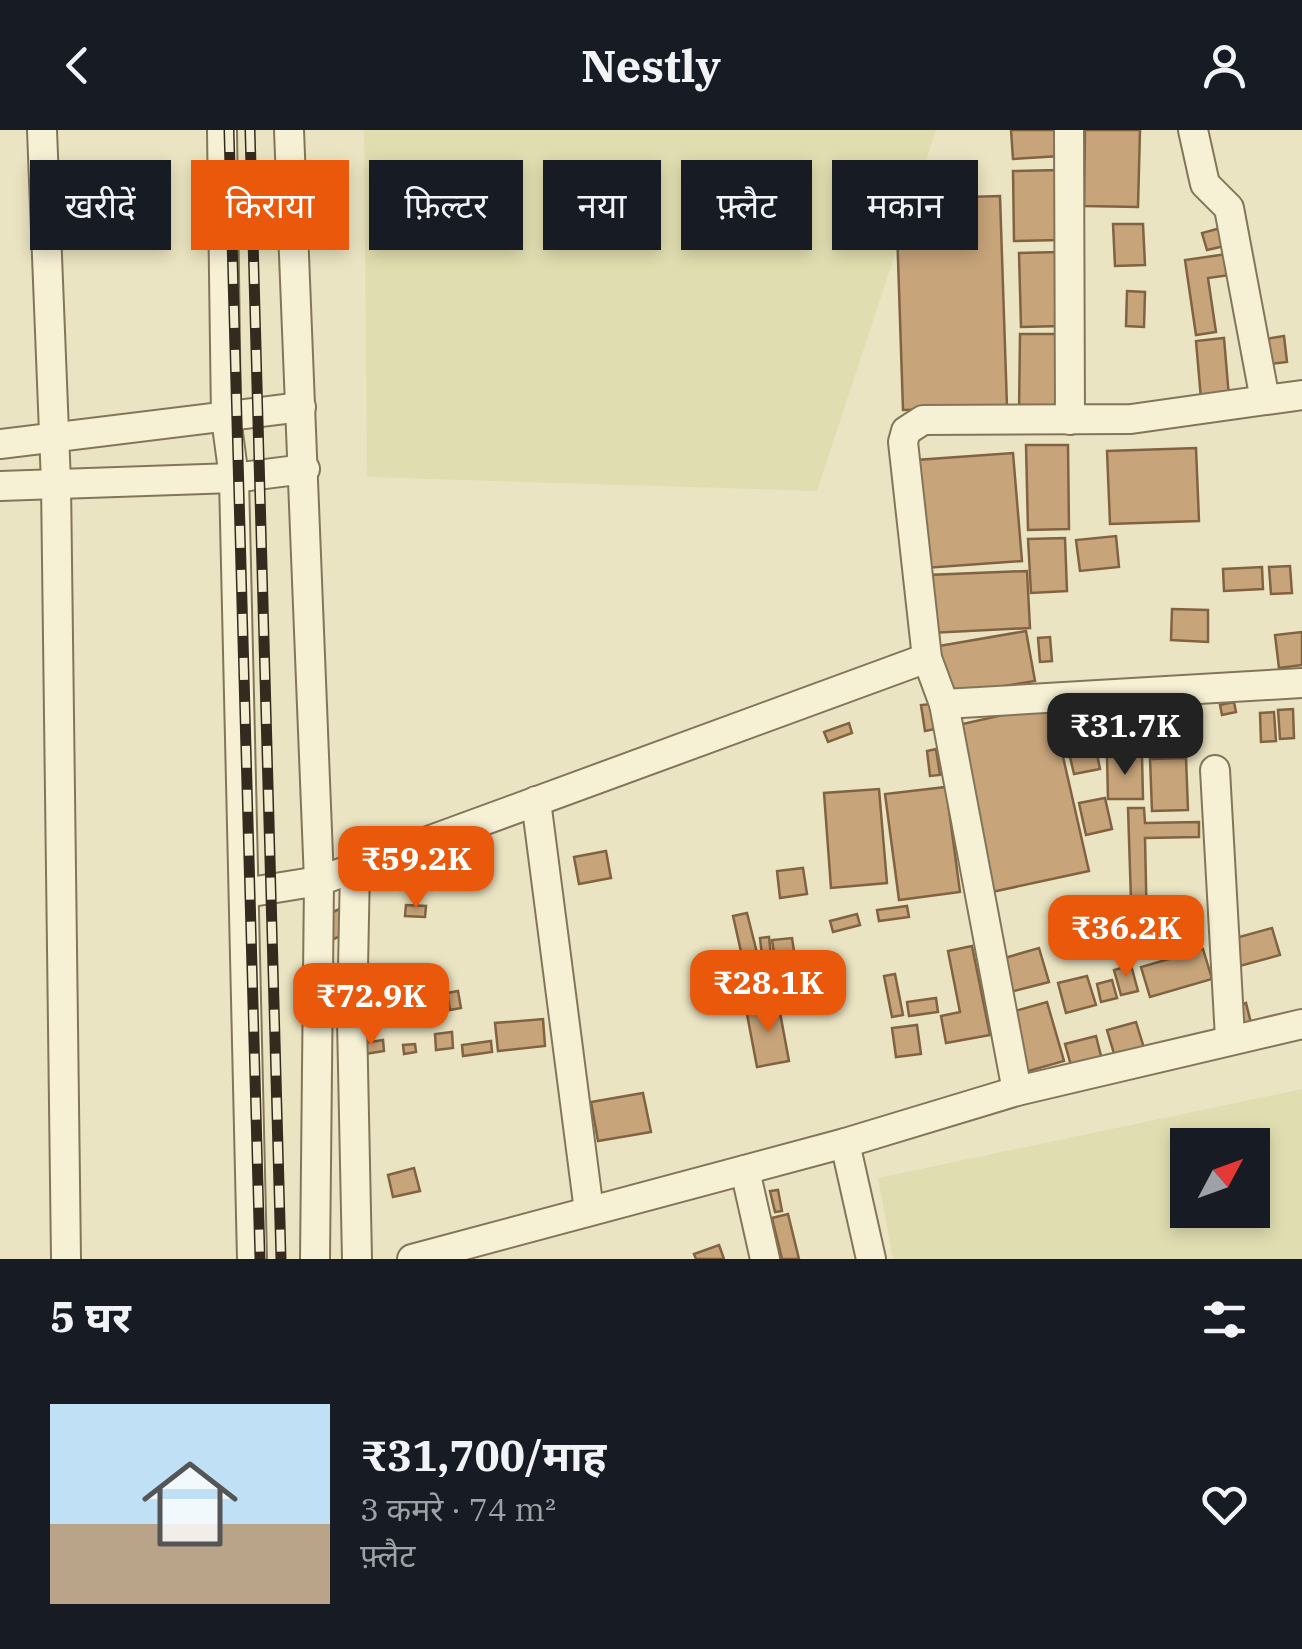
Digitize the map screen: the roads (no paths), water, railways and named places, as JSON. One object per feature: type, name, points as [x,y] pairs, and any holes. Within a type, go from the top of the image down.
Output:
[{"type":"street","points":[[42,130],[56,483],[66,1259]]},
{"type":"street","points":[[222,130],[226,418],[234,478],[252,1259]]},
{"type":"street","points":[[288,130],[306,469],[319,880],[315,1259]]},
{"type":"street","points":[[1069,130],[1070,420]]},
{"type":"street","points":[[1193,130],[1205,184],[1229,208],[1265,400]]},
{"type":"street","points":[[1017,1091],[944,704],[927,658],[903,442],[906,431],[923,420],[1131,419],[1302,395]]},
{"type":"street","points":[[0,444],[302,407]]},
{"type":"street","points":[[0,486],[234,478],[306,469]]},
{"type":"street","points":[[245,893],[319,880],[355,868],[927,658]]},
{"type":"street","points":[[944,704],[1302,683]]},
{"type":"street","points":[[1215,770],[1230,1038]]},
{"type":"street","points":[[536,801],[589,1211]]},
{"type":"street","points":[[355,868],[352,1020],[357,1259]]},
{"type":"street","points":[[412,1259],[845,1144],[1017,1091],[1302,1024]]},
{"type":"street","points":[[845,1144],[870,1259]]},
{"type":"street","points":[[745,1170],[764,1259]]},
{"type":"railway","points":[[229,130],[260,1259]]},
{"type":"railway","points":[[250,130],[281,1259]]}]
